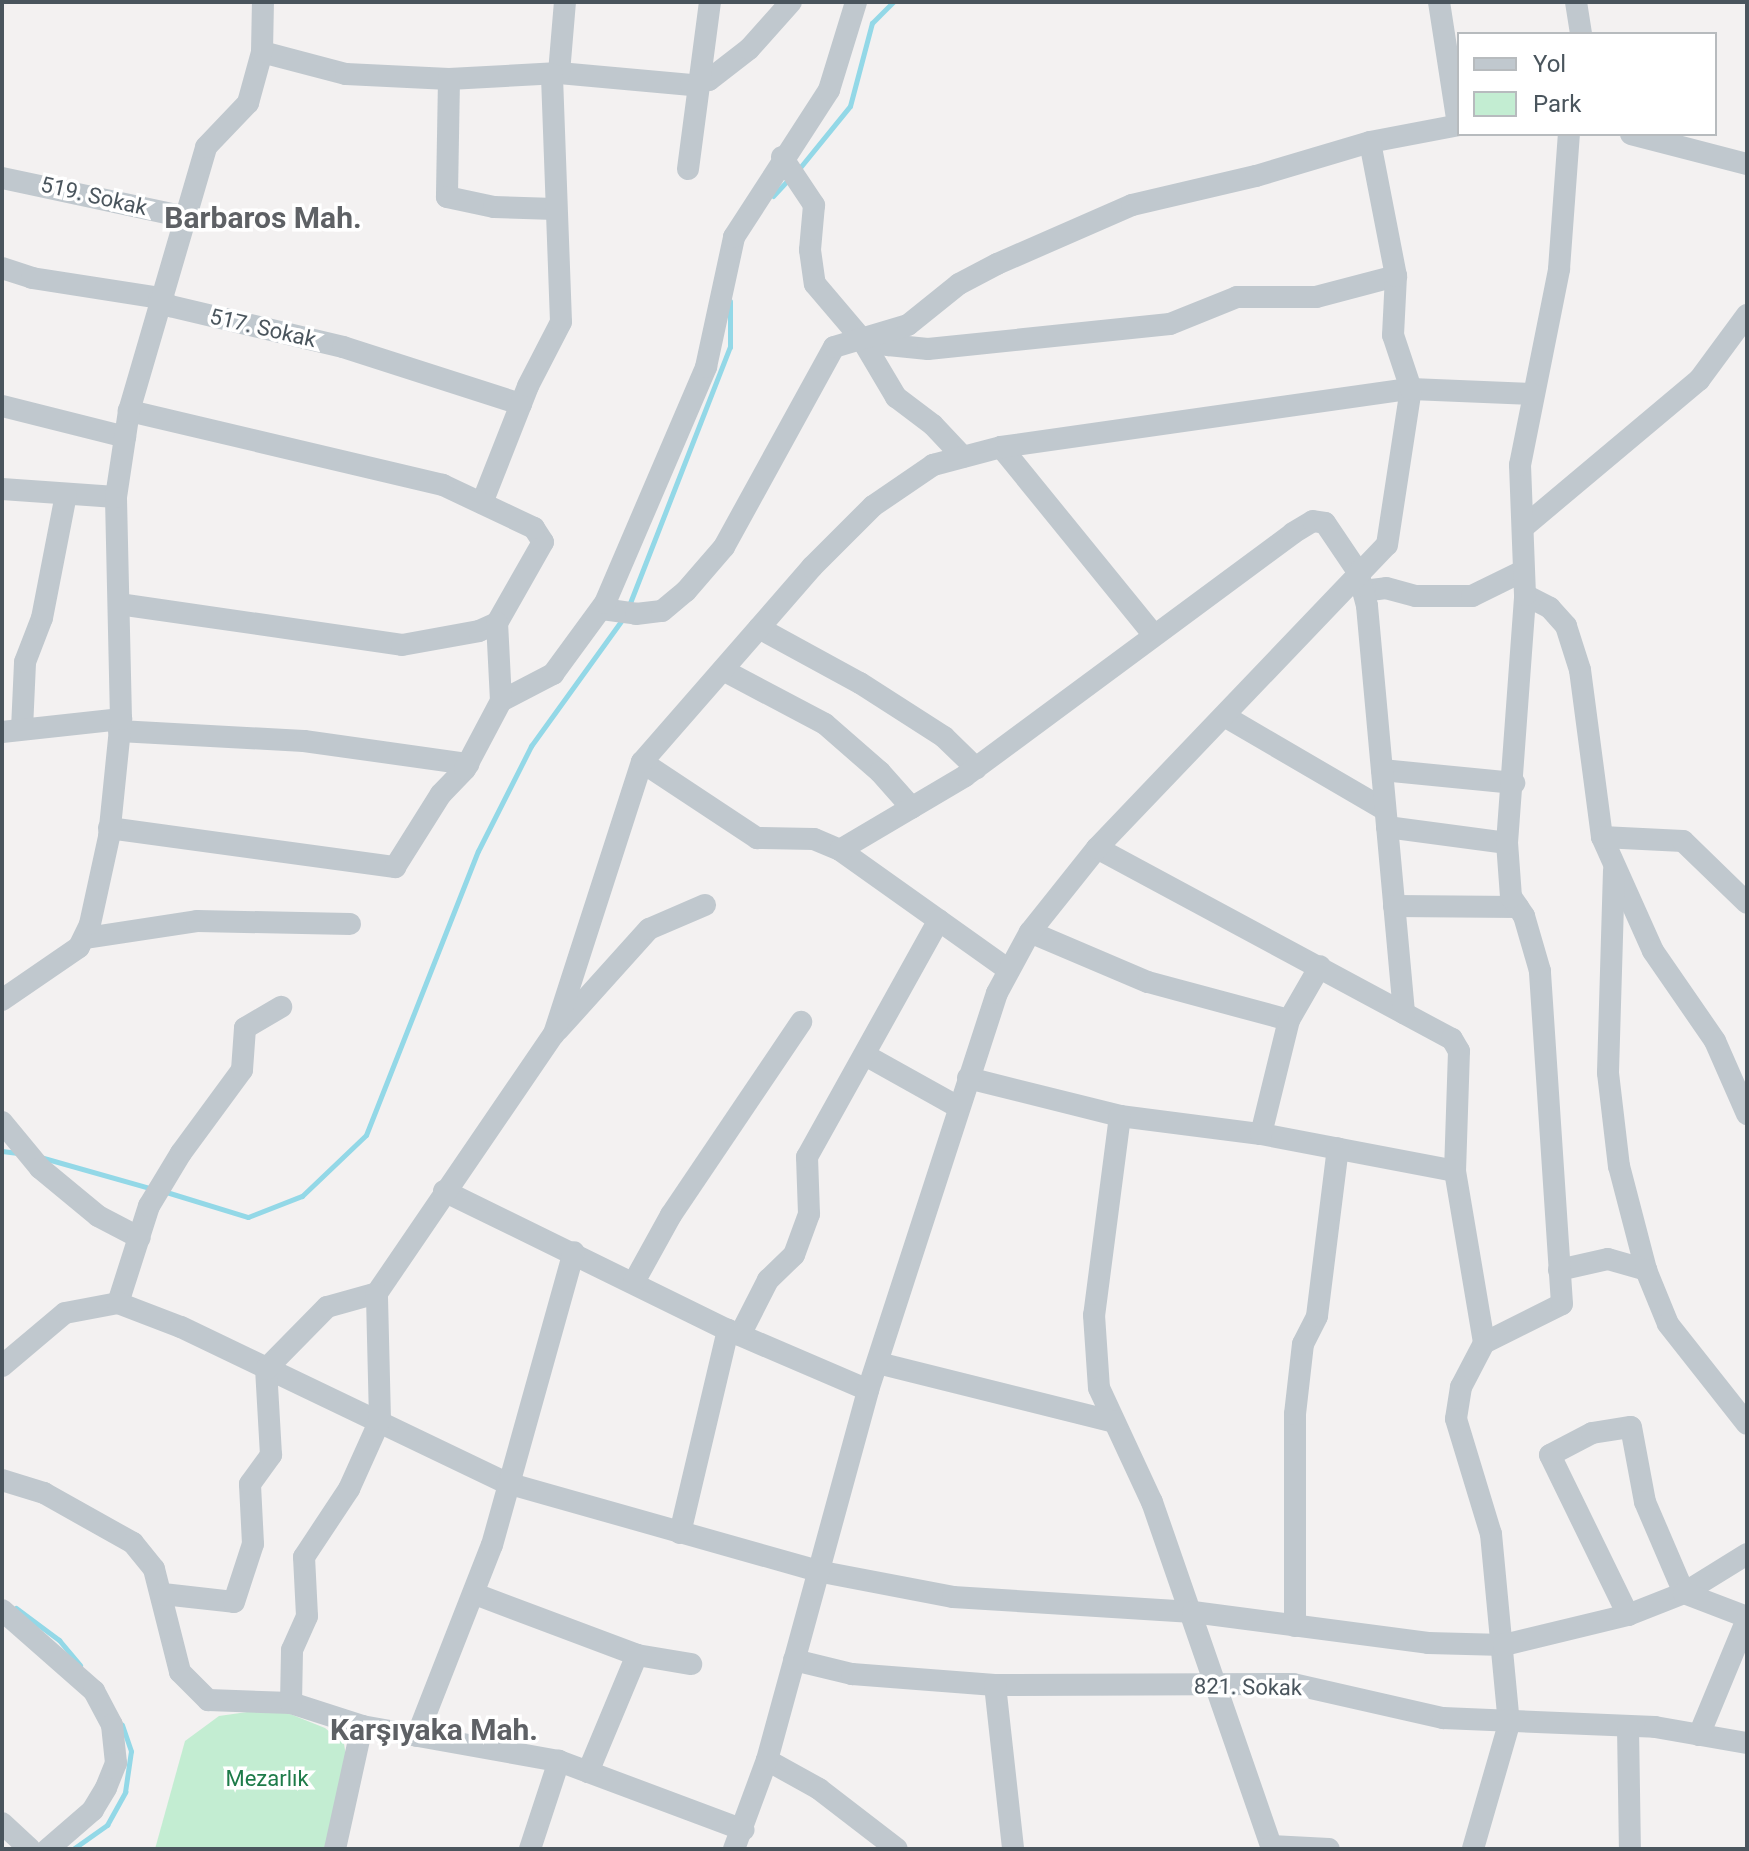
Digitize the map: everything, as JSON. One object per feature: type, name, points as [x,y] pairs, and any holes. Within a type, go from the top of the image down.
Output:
[{"type":"street","points":[[86,938],[109,828],[120,725],[116,497],[129,411],[159,298],[206,147],[248,103],[262,52],[263,2]]},
{"type":"street","points":[[482,503],[521,404],[561,322],[555,209],[556,73],[565,2]]},
{"type":"street","points":[[688,169],[710,2]]},
{"type":"street","points":[[262,52],[346,74],[449,79],[556,73],[701,83],[749,49],[791,2]]},
{"type":"street","points":[[501,701],[553,674],[602,609],[706,367],[734,237],[807,129],[829,90],[856,2]]},
{"type":"street","points":[[1439,2],[1457,113]]},
{"type":"street","points":[[1576,2],[1581,32]]},
{"type":"street","points":[[449,79],[447,197],[494,207],[555,209]]},
{"type":"street","points":[[602,609],[636,614],[662,611],[724,547],[834,347],[908,325],[959,284],[997,264],[1132,205],[1256,176],[1370,142],[1457,125]]},
{"type":"street","points":[[1473,1849],[1509,1724],[1504,1645],[1491,1534],[1456,1419],[1461,1387],[1484,1343],[1562,1304],[1540,971],[1518,907],[1511,897],[1507,843],[1514,783],[1525,595],[1526,525],[1520,465],[1559,269],[1569,136]]},
{"type":"street","points":[[1639,136],[1747,164]]},
{"type":"street","points":[[2,1480],[44,1493],[133,1543],[154,1569],[163,1594],[180,1672],[208,1700],[291,1703],[362,1726],[559,1761],[739,1839],[767,1760],[868,1390],[958,1107],[1009,970],[1030,932],[1097,848],[1360,581],[1387,545],[1411,389],[1393,335],[1396,276],[1370,142]]},
{"type":"street","points":[[785,161],[814,205],[810,250],[815,284],[861,338],[896,397],[933,425],[963,457]]},
{"type":"street","name":"519. Sokak","points":[[2,178],[185,217]]},
{"type":"street","name":"517. Sokak","points":[[2,268],[32,278],[159,298],[170,306],[343,347],[521,404]]},
{"type":"street","points":[[861,338],[928,349],[1083,335],[1170,324],[1237,297],[1316,297],[1396,276]]},
{"type":"street","points":[[1526,525],[1699,380],[1747,315]]},
{"type":"street","points":[[554,1034],[642,762],[759,628],[873,506],[933,465],[1001,447],[1411,389],[1532,394]]},
{"type":"street","points":[[2,406],[125,437]]},
{"type":"street","points":[[109,828],[395,867],[441,794],[468,764],[501,701],[497,623],[543,542],[534,528],[443,485],[129,411]]},
{"type":"street","points":[[1001,447],[1153,634]]},
{"type":"street","points":[[2,489],[116,497]]},
{"type":"street","points":[[66,495],[42,618],[25,662],[12,730],[120,725],[304,741],[468,764]]},
{"type":"street","points":[[840,850],[976,768],[1153,634],[1313,521],[1325,523],[1360,581],[1382,770],[1404,1013]]},
{"type":"street","points":[[1360,581],[1416,596],[1472,596],[1523,571]]},
{"type":"street","points":[[1525,595],[1550,608],[1566,626],[1580,670],[1602,837],[1653,951],[1715,1041],[1747,1114]]},
{"type":"street","points":[[119,604],[402,645],[479,631],[497,623]]},
{"type":"street","points":[[759,628],[860,683],[944,737],[976,768]]},
{"type":"street","points":[[723,670],[825,724],[880,772],[912,808]]},
{"type":"street","points":[[1226,717],[1386,819],[1507,843]]},
{"type":"street","points":[[642,762],[757,838],[814,839],[840,850],[1009,970]]},
{"type":"street","points":[[1382,770],[1514,783]]},
{"type":"street","points":[[1602,837],[1683,841],[1747,903]]},
{"type":"street","points":[[1097,848],[1452,1039],[1459,1051],[1455,1171],[1484,1343]]},
{"type":"street","points":[[1615,865],[1608,1073],[1619,1166],[1646,1270],[1668,1324],[1747,1424]]},
{"type":"street","points":[[291,1703],[292,1650],[307,1616],[304,1557],[349,1489],[380,1420],[377,1293],[554,1034],[649,929],[705,905]]},
{"type":"street","points":[[1394,906],[1518,907]]},
{"type":"street","points":[[680,1533],[734,1333],[768,1280],[794,1255],[809,1214],[807,1157],[939,920]]},
{"type":"street","points":[[2,1000],[86,938],[197,921],[350,924]]},
{"type":"street","points":[[1030,932],[1148,982],[1289,1020]]},
{"type":"street","points":[[1261,1134],[1289,1020],[1320,966]]},
{"type":"street","points":[[118,1303],[149,1206],[242,1070],[245,1028],[281,1007]]},
{"type":"street","points":[[634,1282],[671,1215],[801,1022]]},
{"type":"street","points":[[865,1055],[958,1107]]},
{"type":"street","points":[[968,1078],[1120,1116],[1261,1134],[1455,1171]]},
{"type":"street","points":[[1120,1116],[1094,1315],[1099,1388],[1138,1466],[1193,1612],[1272,1848],[1329,1849]]},
{"type":"street","points":[[2,1122],[40,1168],[98,1216],[140,1238]]},
{"type":"street","points":[[1295,1626],[1295,1414],[1303,1344],[1317,1316],[1338,1148]]},
{"type":"street","points":[[444,1191],[734,1333],[868,1390]]},
{"type":"street","points":[[417,1736],[475,1594],[574,1252]]},
{"type":"street","points":[[1559,1270],[1608,1259],[1646,1270]]},
{"type":"street","points":[[163,1594],[234,1602],[253,1544],[250,1484],[254,1472],[271,1455],[266,1369],[327,1307],[377,1293]]},
{"type":"street","points":[[2,1366],[65,1313],[118,1303],[380,1420],[507,1483],[817,1571],[953,1597],[1193,1612],[1428,1643],[1504,1645],[1628,1615],[1684,1593],[1747,1554]]},
{"type":"street","points":[[878,1363],[1114,1422]]},
{"type":"street","points":[[1628,1615],[1550,1455],[1592,1433],[1631,1427],[1645,1502],[1684,1593],[1747,1618],[1699,1735]]},
{"type":"street","points":[[475,1594],[637,1655],[691,1664]]},
{"type":"street","points":[[2,1610],[94,1691],[112,1725],[116,1763],[106,1788],[93,1810],[48,1849]]},
{"type":"street","points":[[588,1772],[637,1655]]},
{"type":"street","name":"821. Sokak","points":[[794,1660],[852,1674],[995,1685],[1216,1687],[1293,1684],[1443,1718],[1509,1724],[1628,1727],[1747,1743]]},
{"type":"street","points":[[995,1685],[1013,1849]]},
{"type":"street","points":[[335,1849],[362,1726]]},
{"type":"street","points":[[1628,1727],[1630,1849]]},
{"type":"street","points":[[767,1760],[819,1789],[897,1849]]},
{"type":"street","points":[[530,1849],[559,1761]]},
{"type":"street","points":[[2,1823],[30,1849]]},
{"type":"green space","name":"Mezarlık","points":[[275,1708],[325,1728],[344,1744],[347,1761],[326,1849],[155,1849],[185,1741],[219,1716]]},
{"type":"waterway","points":[[798,170],[850,106],[872,23],[893,2]]},
{"type":"waterway","points":[[773,196],[788,180]]},
{"type":"waterway","points":[[628,608],[730,347],[730,301]]},
{"type":"waterway","points":[[163,1191],[248,1217],[302,1196],[366,1135],[478,851],[531,746],[624,617]]},
{"type":"waterway","points":[[2,1151],[18,1153]]},
{"type":"waterway","points":[[40,1157],[153,1189]]},
{"type":"waterway","points":[[16,1608],[59,1640],[80,1665]]},
{"type":"waterway","points":[[73,1849],[107,1825],[125,1792],[131,1751],[122,1725]]},
{"type":"district","name":"Barbaros Mah.","points":[[263,218]]},
{"type":"district","name":"Karşıyaka Mah.","points":[[434,1730]]}]
